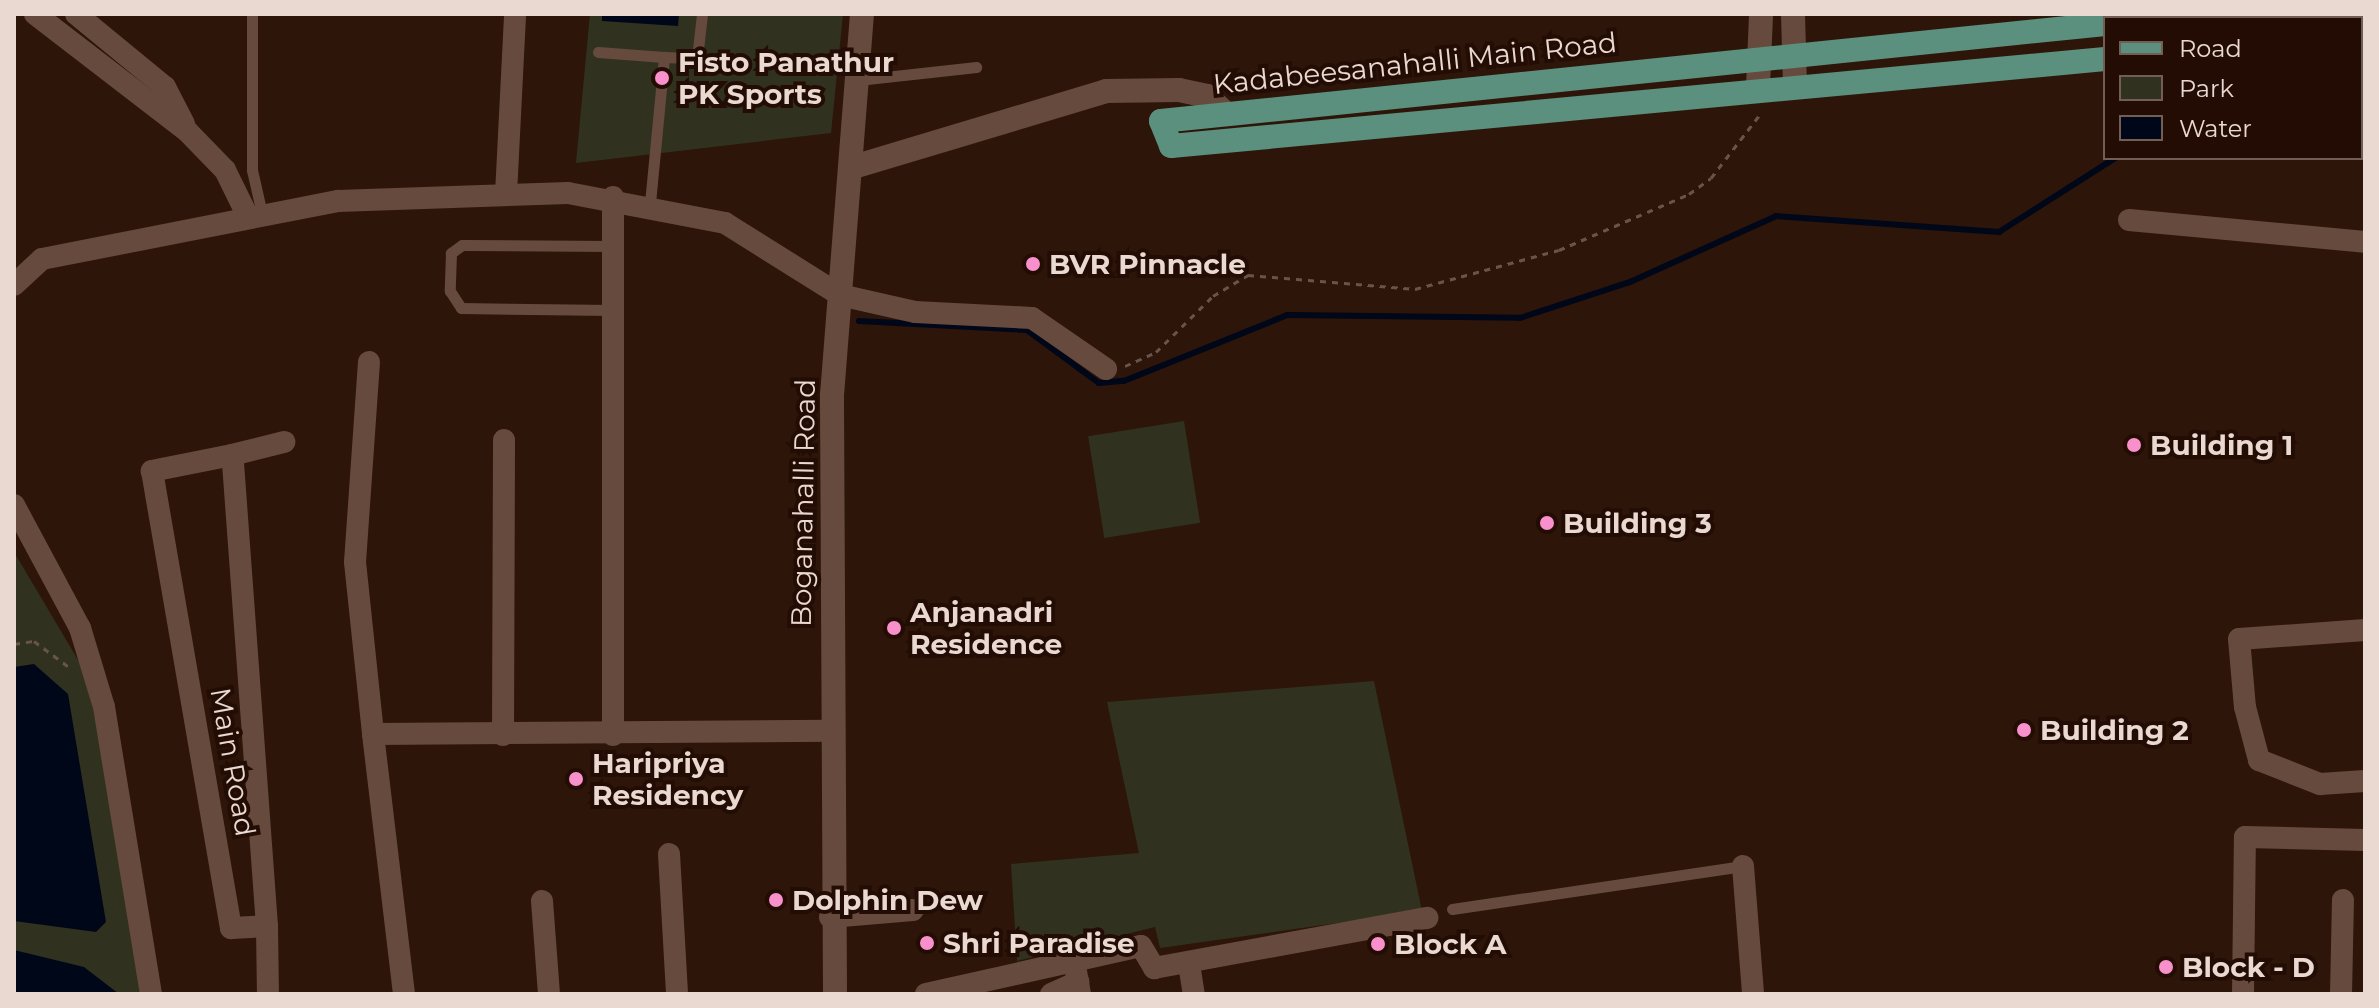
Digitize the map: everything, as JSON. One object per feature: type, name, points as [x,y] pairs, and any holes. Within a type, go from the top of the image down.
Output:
[{"type":"main road","name":"Kadabeesanahalli Main Road","points":[[2103,24],[1761,56],[1161,121],[1171,146],[1778,85],[2103,59]]},
{"type":"street","points":[[35,14],[188,132],[225,170],[255,215]]},
{"type":"street","points":[[76,14],[165,87],[188,132]]},
{"type":"street","points":[[506,194],[515,14]]},
{"type":"street","name":"Boganahalli Road","points":[[835,994],[830,917],[831,731],[840,295],[862,14]]},
{"type":"street","points":[[1761,14],[1761,56],[1778,85]]},
{"type":"street","points":[[1778,85],[1793,53],[1793,14]]},
{"type":"street","points":[[850,168],[1106,91],[1179,90],[1207,96],[1226,114]]},
{"type":"street","points":[[14,285],[42,259],[338,201],[506,194],[613,205],[650,203],[725,223],[840,295],[915,312],[1016,313],[1047,324],[1106,369]]},
{"type":"street","points":[[613,205],[613,735]]},
{"type":"street","points":[[2129,220],[2365,242]]},
{"type":"street","points":[[369,362],[355,562],[404,994]]},
{"type":"street","points":[[503,735],[504,440]]},
{"type":"street","points":[[268,994],[267,926],[232,455],[284,442]]},
{"type":"street","name":"Main Road","points":[[232,455],[152,471],[231,928],[267,926]]},
{"type":"street","points":[[14,505],[80,628],[104,707],[151,994]]},
{"type":"street","points":[[2365,630],[2239,639],[2245,707],[2259,760],[2320,784],[2365,781]]},
{"type":"street","points":[[373,734],[613,735],[831,731]]},
{"type":"street","points":[[2243,994],[2245,837],[2365,840]]},
{"type":"street","points":[[669,854],[677,994]]},
{"type":"street","points":[[1743,866],[1753,994]]},
{"type":"street","points":[[2341,994],[2343,900]]},
{"type":"street","points":[[542,901],[549,994]]},
{"type":"street","points":[[830,917],[913,910]]},
{"type":"street","points":[[1051,994],[1141,946],[1150,967],[1189,964],[1427,918]]},
{"type":"street","points":[[1189,964],[1194,994]]},
{"type":"street","points":[[926,994],[1077,978]]},
{"type":"lane","points":[[252,14],[255,215]]},
{"type":"lane","points":[[598,52],[697,58],[702,14]]},
{"type":"lane","points":[[650,203],[664,57]]},
{"type":"lane","points":[[855,80],[976,67]]},
{"type":"lane","points":[[613,246],[462,245],[451,253],[450,291],[461,308],[613,310]]},
{"type":"lane","points":[[1452,909],[1743,866]]},
{"type":"path","points":[[1106,369],[1156,352],[1237,279],[1270,274],[1415,289],[1559,250],[1672,205],[1711,178],[1778,85]]},
{"type":"green space","name":"Fisto Panathur PK Sports","points":[[590,14],[843,14],[831,133],[576,163]]},
{"type":"green space","points":[[1184,421],[1200,523],[1104,538],[1088,436]]},
{"type":"green space","points":[[14,552],[84,670],[110,781],[143,994],[14,994]]},
{"type":"green space","points":[[1374,681],[1422,911],[1160,948],[1155,927],[1017,961],[1011,864],[1139,853],[1107,702]]},
{"type":"water","points":[[602,14],[679,14],[678,26],[602,21]]},
{"type":"water","points":[[34,664],[68,694],[106,922],[96,932],[14,921],[14,667]]},
{"type":"water","points":[[14,950],[84,967],[119,994],[14,994]]},
{"type":"waterway","points":[[859,321],[1027,330],[1099,383],[1124,381],[1287,315],[1520,318],[1630,282],[1776,216],[1999,232],[2112,160]]},
{"type":"place","name":"Fisto Panathur PK Sports","points":[[662,78]]},
{"type":"place","name":"BVR Pinnacle","points":[[1033,264]]},
{"type":"place","name":"Building 1","points":[[2134,445]]},
{"type":"place","name":"Building 3","points":[[1547,523]]},
{"type":"place","name":"Anjanadri Residence","points":[[894,628]]},
{"type":"place","name":"Building 2","points":[[2024,730]]},
{"type":"place","name":"Haripriya Residency","points":[[576,779]]},
{"type":"place","name":"Dolphin Dew","points":[[776,900]]},
{"type":"place","name":"Shri Paradise","points":[[927,943]]},
{"type":"place","name":"Block A","points":[[1378,944]]},
{"type":"place","name":"Block - D","points":[[2166,967]]}]
